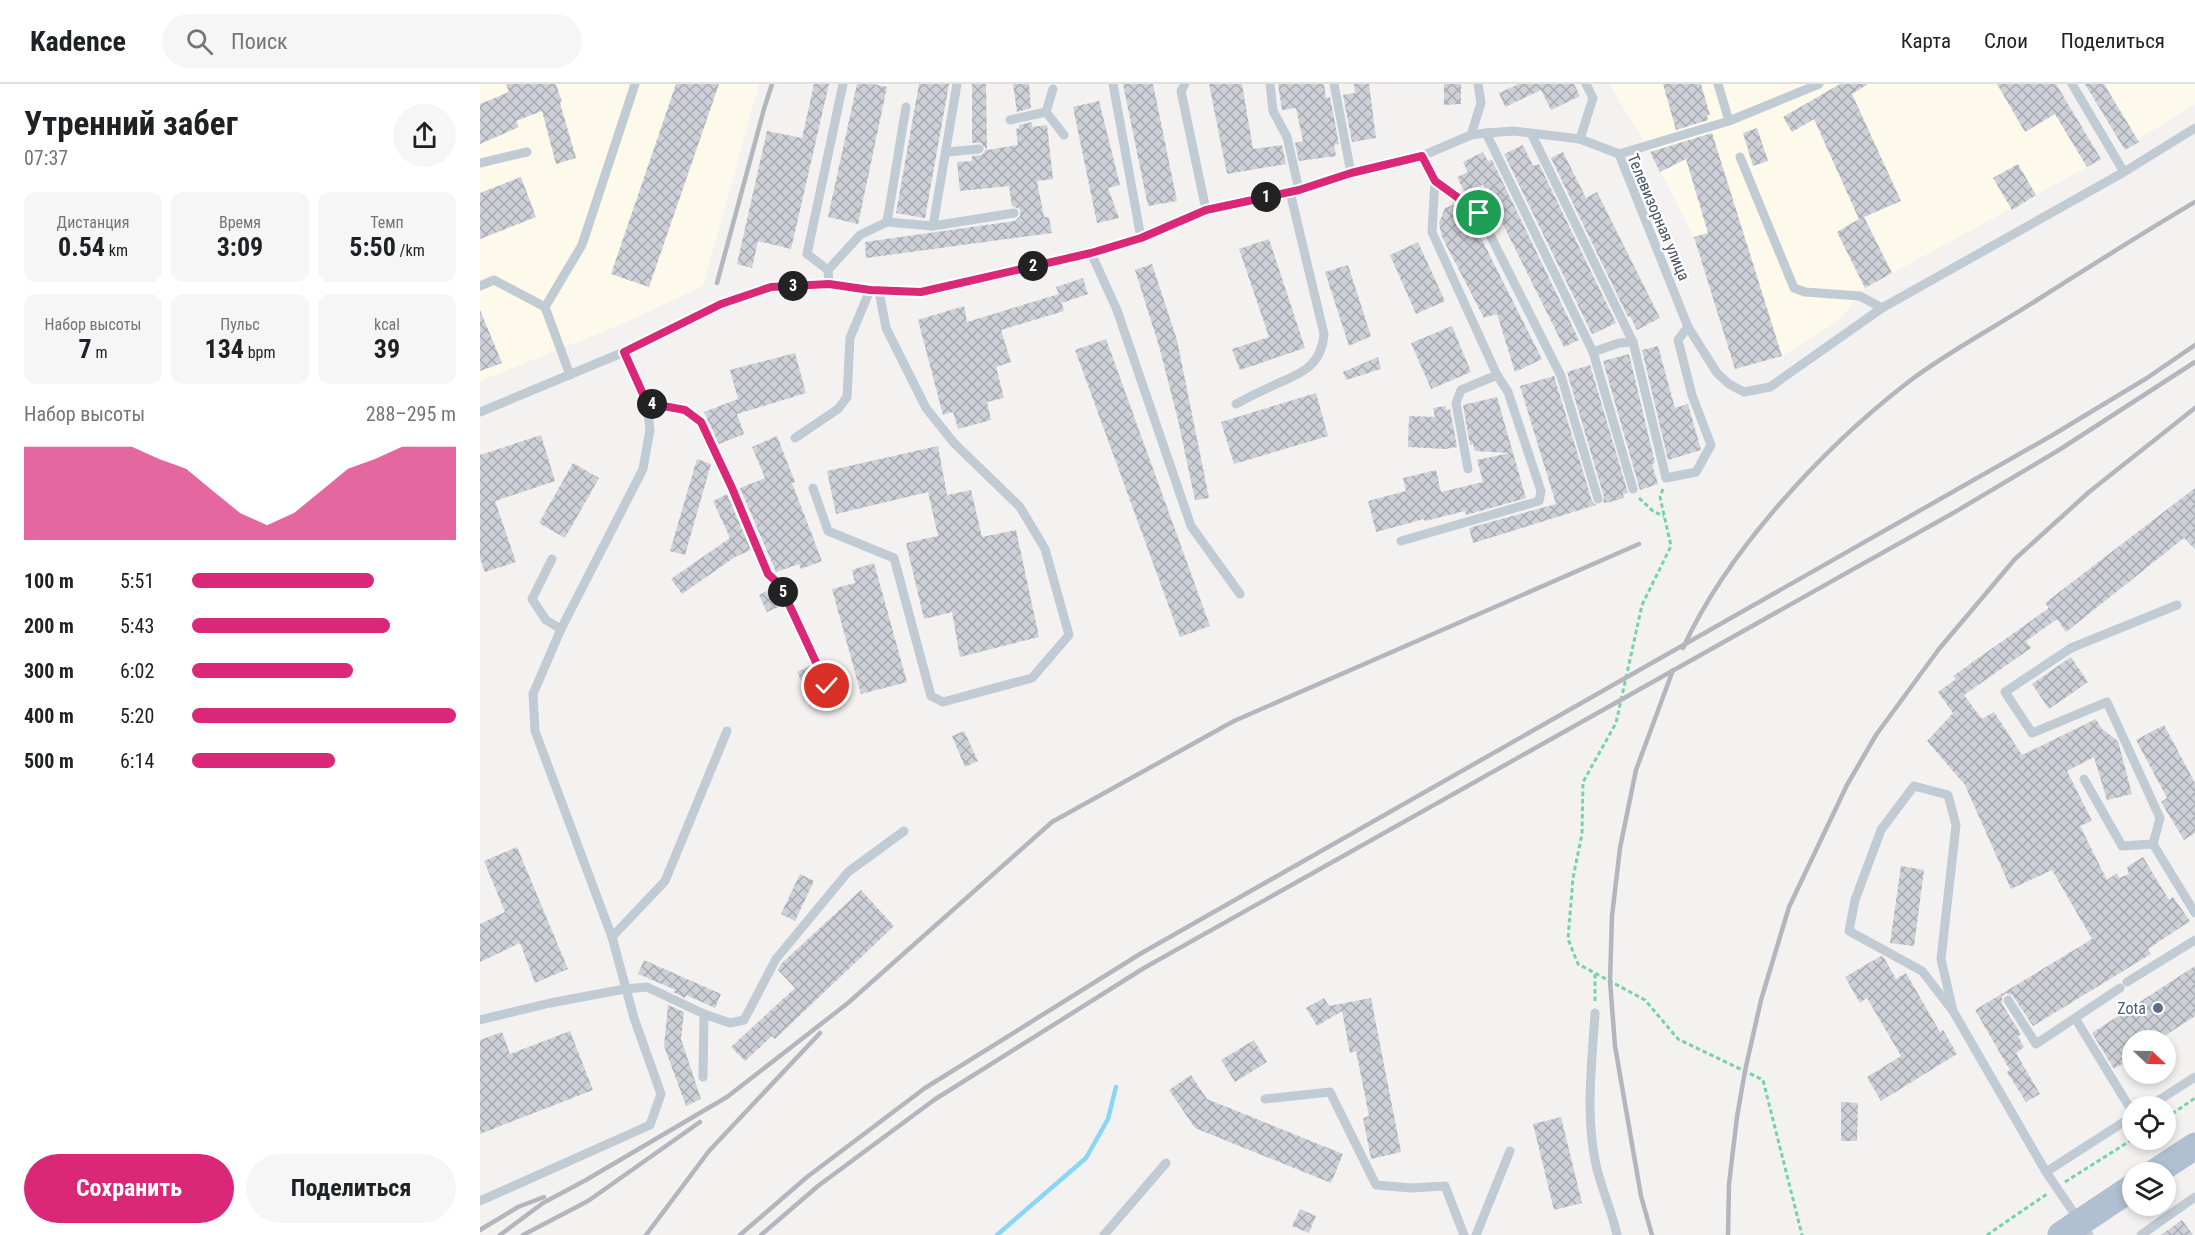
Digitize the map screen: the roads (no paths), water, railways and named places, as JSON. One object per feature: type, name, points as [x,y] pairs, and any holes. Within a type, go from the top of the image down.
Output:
[{"type":"main road","points":[[2171,1162],[2195,1146]]},
{"type":"main road","points":[[2076,1231],[2122,1195]]},
{"type":"lane","points":[[545,307],[582,245],[634,84]]},
{"type":"lane","points":[[828,270],[807,254],[843,84]]},
{"type":"lane","points":[[933,226],[957,84]]},
{"type":"lane","points":[[1046,112],[1053,87],[1064,84]]},
{"type":"lane","points":[[1113,84],[1141,238]]},
{"type":"lane","points":[[1173,84],[1183,88],[1206,210]]},
{"type":"lane","points":[[1236,404],[1300,375],[1317,358],[1323,347],[1324,334],[1294,191],[1287,137],[1273,111],[1270,84]]},
{"type":"lane","points":[[1334,84],[1351,173]]},
{"type":"lane","points":[[1471,135],[1481,103],[1478,84]]},
{"type":"lane","points":[[1580,139],[1593,98],[1587,84]]},
{"type":"lane","points":[[1718,84],[1730,120]]},
{"type":"lane","points":[[1619,154],[1730,120],[1819,84]]},
{"type":"lane","points":[[2072,84],[2124,172]]},
{"type":"lane","points":[[887,222],[906,107]]},
{"type":"lane","points":[[1010,120],[1046,112]]},
{"type":"lane","points":[[1046,112],[1064,135]]},
{"type":"lane","name":"Телевизорная улица","points":[[480,412],[624,352],[669,328],[731,300],[771,287],[829,284],[874,290],[921,292],[1091,253],[1141,238],[1206,210],[1294,191],[1351,173],[1422,156],[1471,135],[1514,131],[1580,139],[1619,154],[1688,327],[1717,373],[1729,384],[1744,392],[1770,387],[1882,308],[2124,172],[2195,128]]},
{"type":"lane","points":[[1486,133],[1593,352],[1633,489]]},
{"type":"lane","points":[[1532,133],[1633,342],[1666,478],[1696,472],[1712,445],[1692,394],[1678,340],[1688,327]]},
{"type":"lane","points":[[947,152],[979,150]]},
{"type":"lane","points":[[480,163],[526,152]]},
{"type":"lane","points":[[1422,156],[1435,181],[1479,213],[1485,223],[1561,376],[1598,499]]},
{"type":"lane","points":[[1740,157],[1794,288],[1806,292],[1860,296],[1882,308]]},
{"type":"lane","points":[[1401,541],[1539,501],[1541,491],[1508,392],[1497,375],[1432,232],[1435,181]]},
{"type":"lane","points":[[829,284],[828,270],[860,236],[887,222],[933,226],[1014,213]]},
{"type":"lane","points":[[1091,253],[1117,310],[1191,526],[1240,594]]},
{"type":"lane","points":[[480,286],[494,280],[545,307],[570,375]]},
{"type":"lane","points":[[795,438],[838,409],[847,397],[850,338],[874,290]]},
{"type":"lane","points":[[813,488],[828,531],[894,558],[931,696],[943,702],[1032,678],[1069,635],[1046,549],[1020,507],[954,443],[926,408],[886,328],[874,290]]},
{"type":"lane","points":[[1593,352],[1619,343],[1633,342]]},
{"type":"lane","points":[[480,1201],[650,1125],[661,1094],[625,989],[612,937],[535,732],[533,693],[561,629],[644,469],[650,430],[647,403],[624,352]]},
{"type":"lane","points":[[1468,469],[1456,403],[1461,390],[1497,375]]},
{"type":"lane","points":[[647,403],[685,410],[701,422],[768,574],[780,585],[827,686]]},
{"type":"lane","points":[[552,560],[532,599],[546,620],[561,629]]},
{"type":"lane","points":[[2177,605],[2071,648],[2005,692],[2032,733],[2107,702],[2160,818],[2153,844],[2195,913]]},
{"type":"lane","points":[[612,937],[665,881],[727,731]]},
{"type":"lane","points":[[2084,779],[2122,846],[2153,844]]},
{"type":"lane","points":[[1953,1011],[1941,959],[1956,825],[1948,795],[1914,786],[1881,830],[1855,900],[1849,931],[1922,971],[1953,1011],[2046,1172],[2076,1231]]},
{"type":"lane","points":[[480,1020],[550,1003],[647,987],[704,1014],[730,1023],[744,1020],[776,959],[848,872],[904,831]]},
{"type":"lane","points":[[2008,1000],[2036,1044],[2195,940]]},
{"type":"lane","points":[[1594,1013],[1590,1122],[1596,1166],[1613,1215],[1617,1235]]},
{"type":"lane","points":[[703,1077],[704,1014]]},
{"type":"lane","points":[[2075,1018],[2122,1097]]},
{"type":"lane","points":[[2165,1096],[2195,1077]]},
{"type":"lane","points":[[1265,1099],[1330,1092],[1376,1185],[1411,1188],[1444,1186],[1464,1235]]},
{"type":"lane","points":[[2046,1172],[2122,1122]]},
{"type":"lane","points":[[1476,1235],[1510,1151]]},
{"type":"lane","points":[[1104,1235],[1166,1163]]},
{"type":"lane","points":[[2141,1235],[2195,1197]]},
{"type":"waterway","points":[[997,1235],[1086,1158],[1108,1119],[1116,1087]]},
{"type":"railway","points":[[717,283],[772,84]]},
{"type":"railway","points":[[1683,648],[1702,611],[1751,538],[1811,470],[1875,409],[1938,361],[2195,202]]},
{"type":"railway","points":[[740,1235],[807,1177],[925,1088],[1140,954],[2051,436],[2147,378],[2195,345]]},
{"type":"railway","points":[[761,1235],[818,1186],[934,1100],[1144,968],[1955,512],[2059,450],[2195,362]]},
{"type":"railway","points":[[1728,1235],[1729,1184],[1737,1117],[1761,1000],[1789,907],[1847,785],[1876,735],[1939,649],[2015,559],[2089,492],[2195,408]]},
{"type":"railway","points":[[500,1235],[543,1203],[727,1097],[848,1003],[1052,822],[1234,721],[1639,544]]},
{"type":"railway","points":[[1652,1235],[1641,1196],[1615,1046],[1610,981],[1612,916],[1620,848],[1636,770],[1673,670]]},
{"type":"railway","points":[[646,1235],[709,1151],[820,1033]]},
{"type":"railway","points":[[523,1235],[588,1201],[700,1122]]},
{"type":"railway","points":[[480,1230],[518,1207],[544,1197]]},
{"type":"place","name":"Zota","points":[[2158,1008]]}]
